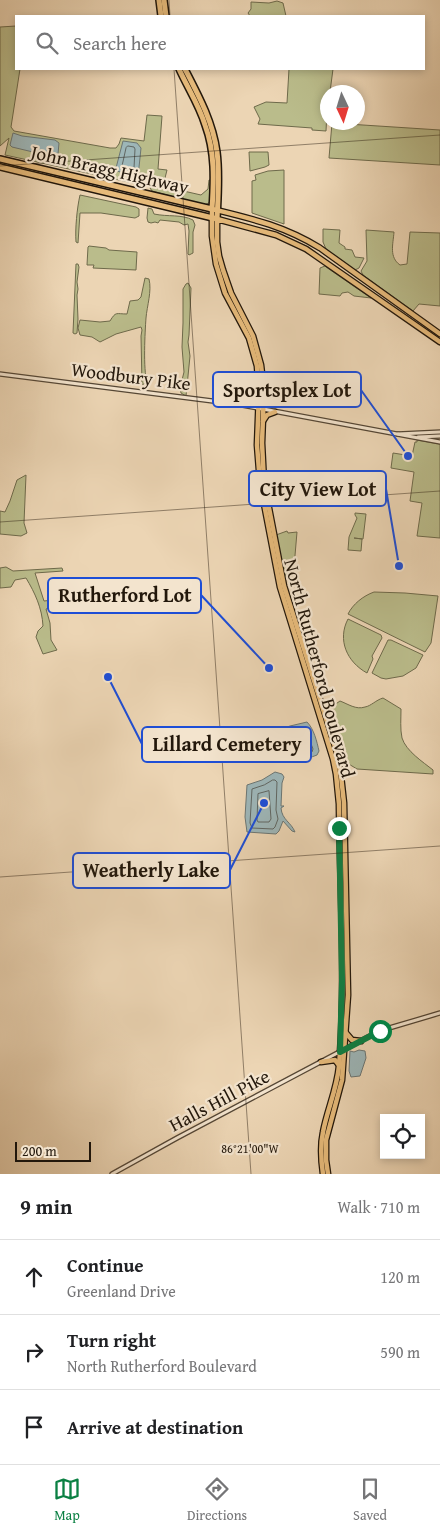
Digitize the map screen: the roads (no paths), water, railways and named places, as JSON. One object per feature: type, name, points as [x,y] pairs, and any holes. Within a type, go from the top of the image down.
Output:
[{"type":"highway","points":[[159,0],[161,15]]},
{"type":"highway","points":[[164,0],[166,15]]},
{"type":"highway","points":[[179,70],[208,131],[214,165],[215,218]]},
{"type":"highway","points":[[187,70],[202,100],[213,130],[218,160],[215,210]]},
{"type":"highway","name":"John Bragg Highway","points":[[0,159],[215,210]]},
{"type":"highway","name":"John Bragg Highway","points":[[0,168],[215,218]]},
{"type":"highway","points":[[81,187],[83,179]]},
{"type":"highway","points":[[145,202],[147,194]]},
{"type":"main road","points":[[215,210],[263,222],[301,237],[320,248],[440,334]]},
{"type":"main road","points":[[261,409],[264,382],[258,351],[253,336],[226,281],[219,256],[215,218],[276,235],[306,249],[440,342]]},
{"type":"main road","name":"North Rutherford Boulevard","points":[[261,409],[264,482],[284,586],[336,750],[344,803],[348,980],[346,1032],[337,1085],[323,1132],[321,1158],[323,1174]]},
{"type":"main road","name":"North Rutherford Boulevard","points":[[261,409],[257,445],[260,483],[279,583],[328,742],[336,774],[339,804],[344,1067],[339,1095],[326,1140],[328,1174]]},
{"type":"main road","points":[[263,422],[267,415],[275,412]]},
{"type":"main road","points":[[346,1032],[352,1040],[361,1041]]},
{"type":"main road","points":[[322,1062],[333,1059],[339,1065]]},
{"type":"street","name":"Woodbury Pike","points":[[0,374],[211,400],[398,434]]},
{"type":"street","points":[[416,438],[440,432]]},
{"type":"street","points":[[398,434],[440,436]]},
{"type":"street","points":[[398,434],[440,442]]},
{"type":"street","points":[[431,435],[440,442]]},
{"type":"street","name":"Halls Hill Pike","points":[[112,1174],[380,1031],[440,1014]]},
{"type":"water","points":[[13,133],[55,140],[59,143],[58,154],[54,157],[12,147],[10,145]]},
{"type":"water","points":[[123,141],[137,143],[141,148],[138,177],[117,171],[116,168]]},
{"type":"water","points":[[307,722],[312,728],[316,740],[319,751],[317,755],[290,762],[274,759],[268,754],[262,735]]},
{"type":"water","points":[[275,772],[282,774],[284,777],[281,806],[284,806],[281,808],[285,818],[295,832],[283,821],[276,834],[247,832],[245,817],[247,785],[262,780]]},
{"type":"water","points":[[350,1051],[365,1051],[366,1058],[360,1076],[351,1077],[349,1071]]},
{"type":"place","name":"Sportsplex Lot","points":[[408,456]]},
{"type":"place","name":"City View Lot","points":[[399,566]]},
{"type":"place","name":"Rutherford Lot","points":[[269,668]]},
{"type":"place","name":"Lillard Cemetery","points":[[108,677]]},
{"type":"place","name":"Weatherly Lake","points":[[264,803]]}]
